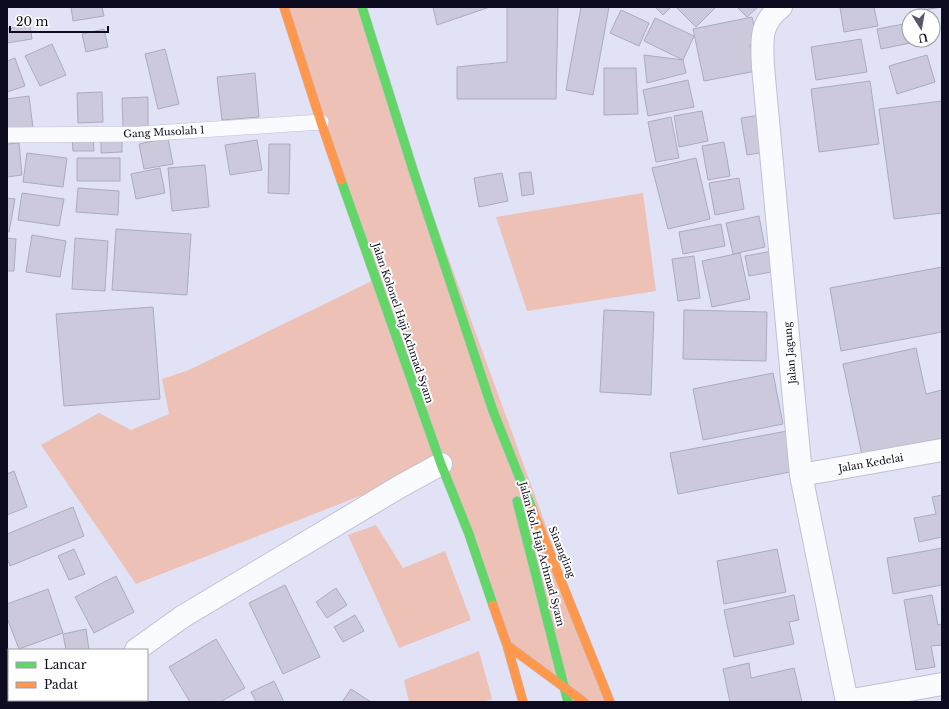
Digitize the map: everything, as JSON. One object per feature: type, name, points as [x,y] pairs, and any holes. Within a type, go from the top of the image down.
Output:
[{"type":"main road","name":"Jalan Kolonel Haji Achmad Syam","points":[[284,7],[321,122],[441,464],[469,534],[507,645]]},
{"type":"main road","points":[[362,7],[413,170],[493,411]]},
{"type":"main road","name":"Jalan Kol. Haji Achmad Syam","points":[[493,411],[511,480]]},
{"type":"main road","name":"Sinangling","points":[[493,411],[610,702]]},
{"type":"main road","name":"Jalan Kol. Haji Achmad Syam","points":[[515,495],[568,702]]},
{"type":"main road","points":[[507,645],[584,702]]},
{"type":"main road","points":[[507,645],[523,702]]},
{"type":"street","name":"Jalan Jagung","points":[[781,7],[775,11],[766,24],[762,40],[763,67],[801,475],[847,701]]},
{"type":"street","name":"Jalan Kedelai","points":[[801,475],[942,450]]},
{"type":"street","points":[[137,649],[182,617],[399,487],[441,464]]},
{"type":"street","points":[[847,701],[942,684]]},
{"type":"lane","name":"Gang Musolah 1","points":[[7,135],[140,134],[321,122]]},
{"type":"shaded area","points":[[284,7],[361,7],[391,100],[610,702],[584,702],[507,645],[441,464],[136,584],[41,445],[99,413],[131,430],[169,414],[162,379],[189,370],[376,279]]},
{"type":"shaded area","points":[[643,193],[656,291],[527,311],[496,217]]},
{"type":"shaded area","points":[[376,525],[403,568],[445,551],[471,620],[399,648],[348,535]]},
{"type":"shaded area","points":[[479,651],[492,699],[483,702],[409,702],[404,680]]},
{"type":"building","points":[[71,7],[102,7],[104,16],[73,21]]},
{"type":"building","points":[[433,7],[490,7],[437,25]]},
{"type":"building","points":[[507,7],[558,7],[556,99],[457,99],[457,67],[507,62]]},
{"type":"building","points":[[581,7],[609,7],[593,95],[566,90]]},
{"type":"building","points":[[655,7],[671,7],[663,15]]},
{"type":"building","points":[[676,7],[716,7],[696,27]]},
{"type":"building","points":[[737,7],[758,7],[747,17]]},
{"type":"building","points":[[840,7],[874,7],[878,26],[844,32]]},
{"type":"building","points":[[919,7],[941,7],[936,8]]},
{"type":"building","points":[[621,10],[649,23],[639,46],[610,33]]},
{"type":"building","points":[[752,17],[758,43],[750,45],[756,71],[704,81],[693,29]]},
{"type":"building","points":[[655,18],[694,36],[683,60],[644,41]]},
{"type":"building","points":[[901,24],[901,45],[881,49],[877,29]]},
{"type":"building","points":[[30,25],[32,39],[7,43],[7,29]]},
{"type":"building","points":[[104,29],[108,47],[86,52],[82,34]]},
{"type":"building","points":[[861,39],[867,72],[816,80],[811,47]]},
{"type":"building","points":[[52,44],[66,75],[40,86],[25,56]]},
{"type":"building","points":[[165,49],[179,104],[158,109],[145,54]]},
{"type":"building","points":[[644,55],[683,60],[686,73],[647,83]]},
{"type":"building","points":[[927,55],[935,82],[897,94],[889,66]]},
{"type":"building","points":[[15,58],[25,86],[7,92],[7,61]]},
{"type":"building","points":[[604,68],[636,68],[638,114],[604,115]]},
{"type":"building","points":[[255,73],[259,117],[222,120],[217,77]]},
{"type":"building","points":[[688,80],[694,107],[648,116],[643,90]]},
{"type":"building","points":[[870,81],[879,144],[819,152],[811,89]]},
{"type":"building","points":[[102,92],[103,122],[78,123],[77,93]]},
{"type":"building","points":[[29,96],[33,128],[7,131],[7,99]]},
{"type":"building","points":[[148,97],[148,127],[123,128],[122,98]]},
{"type":"building","points":[[942,101],[942,213],[894,219],[879,109]]},
{"type":"building","points":[[702,111],[708,141],[679,147],[674,116]]},
{"type":"building","points":[[760,115],[766,152],[747,155],[741,118]]},
{"type":"building","points":[[671,117],[679,158],[656,162],[648,122]]},
{"type":"building","points":[[72,137],[93,137],[94,151],[73,151]]},
{"type":"building","points":[[122,138],[122,152],[101,153],[101,139]]},
{"type":"building","points":[[168,138],[173,164],[144,169],[139,144]]},
{"type":"building","points":[[257,140],[262,170],[230,175],[225,145]]},
{"type":"building","points":[[724,142],[730,176],[708,180],[702,146]]},
{"type":"building","points":[[19,143],[22,175],[7,177],[7,144]]},
{"type":"building","points":[[269,144],[290,144],[289,194],[268,193]]},
{"type":"building","points":[[27,153],[67,158],[63,187],[23,182]]},
{"type":"building","points":[[77,158],[120,158],[120,181],[77,181]]},
{"type":"building","points":[[696,158],[710,219],[668,229],[652,168]]},
{"type":"building","points":[[205,165],[209,207],[172,211],[168,168]]},
{"type":"building","points":[[160,168],[165,193],[136,199],[131,174]]},
{"type":"building","points":[[531,172],[534,194],[522,196],[519,173]]},
{"type":"building","points":[[502,173],[508,201],[479,207],[474,178]]},
{"type":"building","points":[[739,178],[744,209],[715,215],[709,183]]},
{"type":"building","points":[[78,188],[119,191],[118,215],[76,212]]},
{"type":"building","points":[[22,193],[64,199],[59,226],[18,220]]},
{"type":"building","points":[[7,198],[15,199],[9,232],[7,231]]},
{"type":"building","points":[[759,216],[765,247],[733,254],[726,223]]},
{"type":"building","points":[[721,224],[725,246],[683,254],[679,232]]},
{"type":"building","points":[[116,229],[191,234],[187,295],[112,290]]},
{"type":"building","points":[[32,235],[66,241],[60,277],[26,272]]},
{"type":"building","points":[[7,238],[16,239],[14,271],[7,271]]},
{"type":"building","points":[[75,238],[108,241],[105,291],[72,289]]},
{"type":"building","points":[[773,251],[777,271],[749,276],[745,256]]},
{"type":"building","points":[[740,253],[750,299],[712,307],[702,261]]},
{"type":"building","points":[[694,256],[700,298],[678,301],[672,259]]},
{"type":"building","points":[[942,267],[942,332],[841,351],[830,288]]},
{"type":"building","points":[[153,307],[160,399],[64,406],[56,314]]},
{"type":"building","points":[[604,310],[654,312],[651,395],[600,392]]},
{"type":"building","points":[[684,310],[767,312],[766,361],[683,359]]},
{"type":"building","points":[[916,348],[926,394],[942,390],[942,438],[862,455],[843,364]]},
{"type":"building","points":[[773,373],[783,424],[703,440],[693,389]]},
{"type":"building","points":[[787,431],[795,471],[678,494],[670,453]]},
{"type":"building","points":[[14,471],[27,507],[7,515],[7,474]]},
{"type":"building","points":[[942,495],[942,537],[919,542],[914,518],[936,514],[932,497]]},
{"type":"building","points":[[73,507],[84,536],[10,566],[7,558],[7,534]]},
{"type":"building","points":[[942,548],[942,585],[893,594],[887,558]]},
{"type":"building","points":[[74,549],[85,574],[69,580],[58,556]]},
{"type":"building","points":[[777,549],[786,592],[724,604],[717,561]]},
{"type":"building","points":[[116,576],[134,612],[94,633],[75,597]]},
{"type":"building","points":[[285,585],[320,657],[283,674],[249,603]]},
{"type":"building","points":[[336,588],[347,605],[327,618],[316,602]]},
{"type":"building","points":[[48,589],[63,633],[19,649],[7,618],[7,604]]},
{"type":"building","points":[[794,595],[799,620],[789,622],[794,644],[734,657],[724,610]]},
{"type":"building","points":[[932,595],[938,625],[942,624],[942,645],[931,646],[935,667],[916,670],[904,600]]},
{"type":"building","points":[[355,615],[364,631],[343,642],[334,627]]},
{"type":"building","points":[[86,629],[89,649],[66,649],[63,634]]},
{"type":"building","points":[[216,639],[245,688],[220,702],[190,702],[169,667]]},
{"type":"building","points":[[749,663],[751,678],[794,668],[802,702],[730,702],[723,669]]},
{"type":"building","points":[[274,681],[284,702],[256,702],[251,692]]},
{"type":"building","points":[[7,685],[8,701],[12,701],[7,702]]},
{"type":"building","points":[[351,689],[371,702],[342,702]]},
{"type":"building","points":[[96,701],[137,702],[97,702]]},
{"type":"traffic: fast","points":[[362,7],[413,170],[493,411],[532,509]]},
{"type":"traffic: fast","points":[[341,180],[441,464],[469,534],[493,605]]},
{"type":"traffic: fast","points":[[517,501],[568,702]]},
{"type":"traffic: slow","points":[[284,7],[341,180]]},
{"type":"traffic: slow","points":[[532,509],[610,702]]},
{"type":"traffic: slow","points":[[493,605],[507,645],[523,702]]},
{"type":"traffic: slow","points":[[507,645],[584,702]]}]
